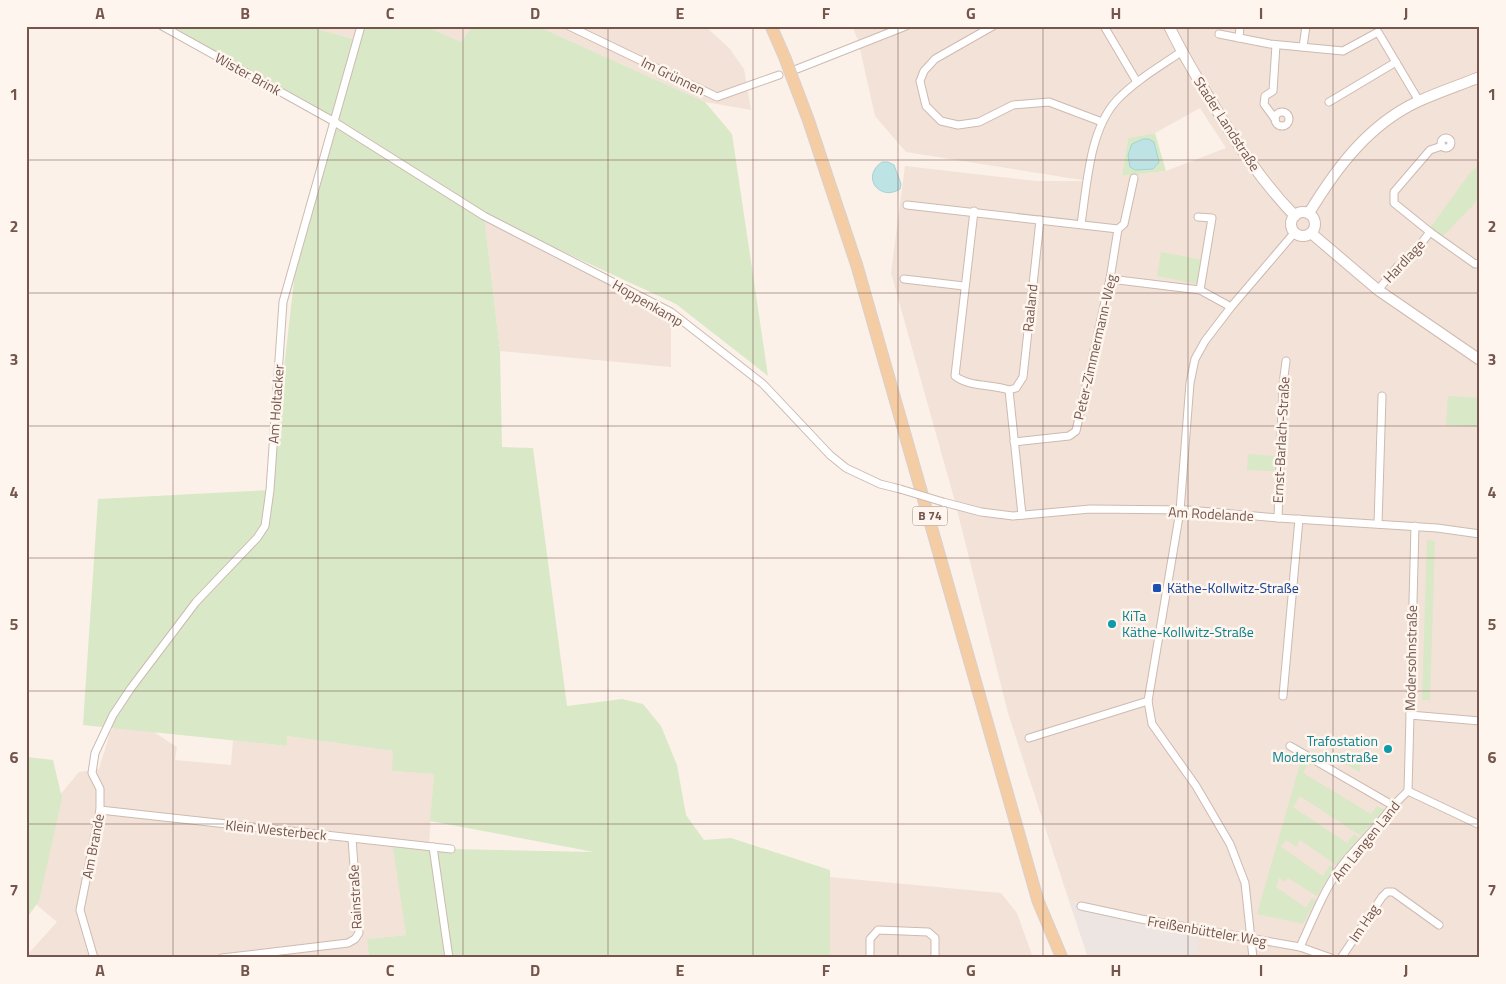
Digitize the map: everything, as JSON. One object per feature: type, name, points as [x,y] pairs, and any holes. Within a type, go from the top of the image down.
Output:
[{"type":"main road","name":"B 74","points":[[771,26],[794,73],[857,266],[1038,901],[1062,958]]},
{"type":"street","name":"Wister Brink","points":[[162,26],[334,121]]},
{"type":"street","name":"Am Holtacker","points":[[103,735],[112,715],[196,602],[257,538],[265,526],[270,490],[283,302],[361,26]]},
{"type":"street","name":"Im Grünnen","points":[[569,26],[716,97],[779,75]]},
{"type":"street","points":[[794,73],[906,26]]},
{"type":"street","points":[[993,26],[935,59],[924,71],[920,81],[926,106],[941,121],[958,125],[979,122],[1013,105],[1049,102],[1102,122]]},
{"type":"street","points":[[1104,26],[1137,82]]},
{"type":"street","name":"Stader Landstraße","points":[[1169,26],[1181,52],[1239,146],[1278,199],[1295,216]]},
{"type":"street","points":[[1239,38],[1240,26]]},
{"type":"street","points":[[1303,48],[1306,26]]},
{"type":"street","points":[[1219,34],[1276,45],[1343,51],[1380,29],[1396,62],[1419,101]]},
{"type":"street","points":[[1275,119],[1264,104],[1265,96],[1272,91],[1276,45]]},
{"type":"street","points":[[1081,224],[1089,169],[1102,122],[1116,101],[1137,82],[1181,52]]},
{"type":"street","points":[[1329,102],[1396,62]]},
{"type":"street","points":[[1309,213],[1330,178],[1370,133],[1394,115],[1419,101],[1480,78]]},
{"type":"street","name":"Hoppenkamp","points":[[334,121],[484,216],[670,312],[763,384],[830,455],[846,468],[880,484],[944,502]]},
{"type":"street","name":"Hardlage","points":[[1442,146],[1430,150],[1394,192],[1394,203],[1474,264],[1480,263]]},
{"type":"street","name":"Peter-Zimmermann-Weg","points":[[1014,442],[1069,436],[1076,431],[1110,279],[1118,229],[1124,224],[1134,178]]},
{"type":"street","points":[[907,205],[974,211],[1118,229]]},
{"type":"street","points":[[974,211],[955,376],[962,381],[1009,390],[1022,516]]},
{"type":"street","points":[[1301,212],[1309,213],[1315,222],[1315,226],[1311,233],[1303,236],[1295,232],[1291,224],[1295,216],[1301,212]]},
{"type":"street","points":[[1198,216],[1212,218],[1200,290]]},
{"type":"street","name":"Raaland","points":[[1009,390],[1016,388],[1023,377],[1040,220]]},
{"type":"street","points":[[1253,958],[1245,883],[1230,844],[1196,786],[1152,724],[1148,701],[1180,511],[1190,383],[1195,359],[1205,341],[1231,307],[1295,232]]},
{"type":"street","name":"Hardlage","points":[[1378,290],[1397,267],[1407,262],[1430,232]]},
{"type":"street","points":[[1311,233],[1378,290],[1480,360]]},
{"type":"street","points":[[904,279],[964,286]]},
{"type":"street","points":[[1110,279],[1200,290],[1231,307]]},
{"type":"street","name":"Ernst-Barlach-Straße","points":[[1278,518],[1283,384],[1286,361]]},
{"type":"street","points":[[1378,524],[1382,396]]},
{"type":"street","name":"Am Rodelande","points":[[944,502],[996,515],[1022,516],[1090,509],[1180,511],[1479,531]]},
{"type":"street","points":[[1283,696],[1299,520]]},
{"type":"street","name":"Modersohnstraße","points":[[1408,791],[1415,526]]},
{"type":"street","points":[[1030,738],[1148,701]]},
{"type":"street","points":[[1410,715],[1480,721]]},
{"type":"street","name":"Am Brande","points":[[94,958],[80,910],[100,810],[100,789],[92,773],[95,753],[103,735]]},
{"type":"street","points":[[1290,746],[1392,805]]},
{"type":"street","points":[[1408,791],[1480,825]]},
{"type":"street","name":"Am Langen Land","points":[[1300,947],[1321,902],[1339,870],[1392,805],[1408,791]]},
{"type":"street","name":"Klein Westerbeck","points":[[100,810],[451,849]]},
{"type":"street","name":"Rainstraße","points":[[222,958],[348,943],[355,939],[359,932],[352,839]]},
{"type":"street","points":[[433,848],[449,958]]},
{"type":"street","name":"Im Hag","points":[[1340,958],[1387,892],[1393,892],[1440,925]]},
{"type":"street","name":"Freißenbütteler Weg","points":[[1081,906],[1252,940],[1300,947],[1331,958]]},
{"type":"street","points":[[870,958],[870,939],[878,930],[928,932],[935,938],[934,958]]},
{"type":"shaded area","points":[[314,26],[358,26],[355,39],[314,28]]},
{"type":"shaded area","points":[[426,26],[472,26],[461,42]]},
{"type":"shaded area","points":[[537,26],[705,26],[729,48],[744,69],[751,110],[705,102]]},
{"type":"shaded area","points":[[858,26],[1480,26],[1480,958],[1198,958],[1198,926],[1069,901],[1008,713],[954,498],[891,273],[905,166],[1036,181],[1088,181],[906,152],[875,116],[858,40],[853,28]],"holes":[[[1200,108],[1226,148],[1166,171],[1122,176],[1128,138],[1155,133]]]},
{"type":"shaded area","points":[[484,216],[671,312],[671,367],[500,351]]},
{"type":"shaded area","points":[[123,712],[177,747],[175,760],[231,765],[233,740],[286,746],[287,736],[393,751],[393,771],[434,774],[429,844],[393,842],[406,935],[367,939],[369,958],[33,958],[28,954],[57,922],[26,896],[26,836],[79,772],[99,769],[110,733]]},
{"type":"shaded area","points":[[829,877],[1001,893],[1017,913],[1033,958],[830,958]]},
{"type":"shaded area","points":[[1069,901],[1169,928],[1198,926],[1198,958],[1088,958]]},
{"type":"green space","points":[[172,26],[314,26],[314,28],[354,39],[358,26],[426,26],[461,42],[472,26],[537,26],[705,102],[732,134],[768,376],[676,304],[484,215],[500,351],[502,447],[533,448],[567,706],[622,699],[643,704],[661,726],[677,765],[686,815],[704,840],[731,838],[830,870],[830,958],[369,958],[367,939],[406,935],[392,841],[451,849],[594,852],[430,821],[434,774],[392,771],[393,751],[287,736],[287,746],[83,725],[98,499],[270,490],[295,272],[333,121]]},
{"type":"green space","points":[[1155,133],[1166,171],[1122,176],[1128,138]]},
{"type":"green space","points":[[1480,163],[1480,194],[1475,203],[1442,237],[1430,228],[1470,173]]},
{"type":"green space","points":[[1161,252],[1203,260],[1198,284],[1157,276]]},
{"type":"green space","points":[[1448,396],[1480,398],[1480,427],[1446,425]]},
{"type":"green space","points":[[1248,454],[1275,456],[1274,471],[1247,470]]},
{"type":"green space","points":[[1427,540],[1435,541],[1430,700],[1422,700]]},
{"type":"green space","points":[[1331,752],[1361,753],[1360,772],[1331,756]]},
{"type":"green space","points":[[26,757],[53,760],[62,798],[39,901],[26,919]]},
{"type":"green space","points":[[1302,757],[1313,763],[1311,766],[1308,764],[1303,773],[1371,814],[1377,806],[1385,810],[1361,836],[1300,796],[1293,807],[1347,843],[1354,834],[1359,838],[1336,865],[1300,840],[1296,847],[1286,840],[1281,847],[1323,876],[1330,865],[1334,868],[1317,896],[1288,878],[1285,882],[1279,878],[1276,887],[1306,908],[1312,898],[1316,900],[1303,924],[1257,914]]},
{"type":"water","points":[[1143,139],[1149,139],[1154,142],[1159,162],[1153,169],[1135,170],[1130,167],[1128,155],[1132,144]]},
{"type":"water","points":[[882,162],[894,165],[901,184],[900,189],[886,192],[875,186],[873,174]]},
{"type":"place","name":"Käthe-Kollwitz-Straße","points":[[1157,588]]},
{"type":"place","name":"KiTa Käthe-Kollwitz-Straße","points":[[1112,624]]},
{"type":"place","name":"Trafostation Modersohnstraße","points":[[1388,749]]}]
